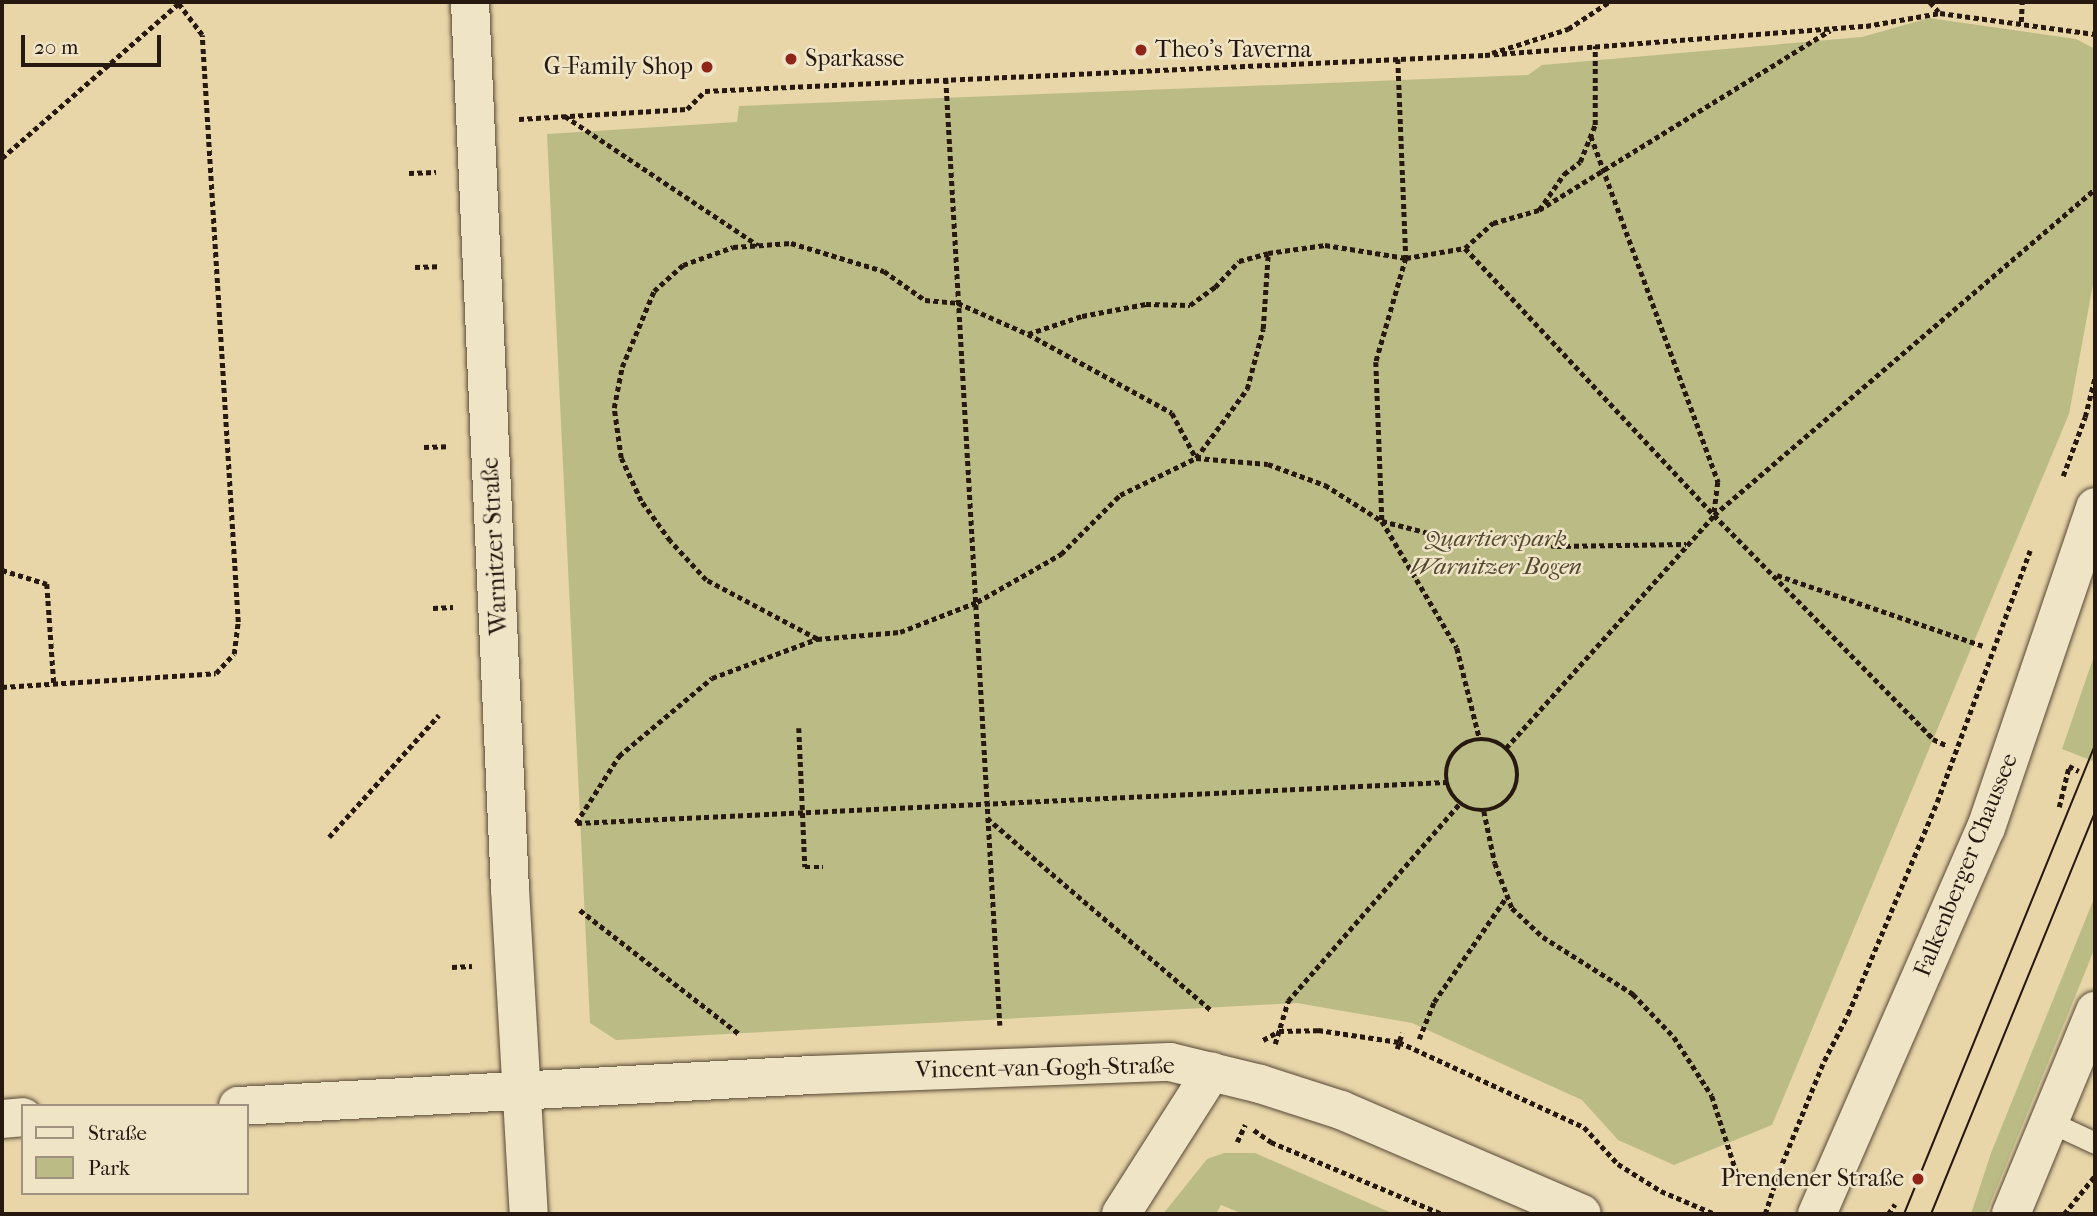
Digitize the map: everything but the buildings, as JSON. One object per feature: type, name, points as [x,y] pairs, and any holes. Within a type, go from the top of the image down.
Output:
[{"type":"street","name":"Warnitzer Straße","points":[[470,2],[510,889],[523,1090]]},
{"type":"street","name":"Falkenberger Chaussee","points":[[1817,1214],[1986,828],[2095,508]]},
{"type":"street","points":[[2011,1214],[2095,1011]]},
{"type":"street","name":"Vincent-van-Gogh-Straße","points":[[248,1105],[812,1075],[1170,1062],[1212,1071],[1341,1110],[1582,1214]]},
{"type":"street","points":[[1121,1214],[1212,1071]]},
{"type":"street","points":[[523,1090],[528,1214]]},
{"type":"street","points":[[2,1119],[21,1117]]},
{"type":"lane","points":[[2050,1122],[2095,1143]]},
{"type":"path","points":[[1485,55],[1568,29],[1609,2]]},
{"type":"path","points":[[1930,2],[1940,13]]},
{"type":"path","points":[[2021,22],[2022,2]]},
{"type":"path","points":[[2,158],[179,3],[202,35],[237,608],[234,654],[216,673],[2,687]]},
{"type":"path","points":[[475,122],[687,109],[705,91],[1485,55],[1832,28],[1940,13],[2095,34]]},
{"type":"path","points":[[1028,334],[1082,316],[1146,304],[1190,305],[1214,287],[1239,261],[1268,253],[1325,244],[1406,258],[1465,248],[1493,223],[1539,210],[1832,28]]},
{"type":"path","points":[[1539,210],[1564,174],[1580,162],[1595,125],[1595,46]]},
{"type":"path","points":[[1398,59],[1406,258],[1376,362],[1382,521],[1457,648],[1480,740]]},
{"type":"path","points":[[946,79],[1000,1031]]},
{"type":"path","points":[[565,116],[758,246]]},
{"type":"path","points":[[1591,136],[1718,482],[1714,515]]},
{"type":"path","points":[[1506,748],[1714,515],[2095,189]]},
{"type":"path","points":[[817,639],[706,580],[670,541],[640,501],[621,458],[614,408],[622,367],[654,291],[683,265],[733,247],[791,243],[884,271],[925,300],[958,303],[1028,334],[1172,413],[1196,458]]},
{"type":"path","points":[[1465,248],[1714,515],[1776,575],[1933,739],[1946,746]]},
{"type":"path","points":[[1268,253],[1263,329],[1247,389],[1196,458],[1119,495],[1061,554],[976,603],[900,632],[817,639],[712,678],[619,756],[576,823],[1446,782]]},
{"type":"path","points":[[2058,488],[2085,417],[2095,377]]},
{"type":"path","points":[[1196,458],[1269,464],[1325,485],[1382,521],[1433,534],[1557,546],[1687,544]]},
{"type":"path","points":[[1765,1214],[1824,1061],[1848,1014],[1937,802],[2031,549]]},
{"type":"path","points":[[2,570],[47,584],[54,685]]},
{"type":"path","points":[[1776,575],[1983,646]]},
{"type":"path","points":[[330,837],[439,715]]},
{"type":"path","points":[[799,729],[805,866],[823,867]]},
{"type":"path","points":[[1480,740],[1493,741],[1506,748],[1517,764],[1519,778],[1515,790],[1497,808],[1484,811],[1460,803],[1446,782],[1447,765],[1455,750],[1469,741],[1480,740]]},
{"type":"path","points":[[2059,807],[2068,766],[2079,771]]},
{"type":"path","points":[[1285,1016],[1288,1001],[1460,803]]},
{"type":"path","points":[[1484,811],[1495,863],[1512,908],[1543,937],[1633,994],[1674,1037],[1712,1096],[1738,1177]]},
{"type":"path","points":[[987,818],[1212,1011]]},
{"type":"path","points":[[1419,1039],[1434,1002],[1507,895]]},
{"type":"path","points":[[580,910],[741,1036]]},
{"type":"path","points":[[1442,1214],[1271,1142],[1237,1118],[1212,1071],[1279,1031],[1318,1030],[1399,1042],[1584,1127],[1618,1164],[1661,1191],[1715,1214]]},
{"type":"path","points":[[1397,1049],[1402,1033]]},
{"type":"path","points":[[2064,1214],[2095,1176]]},
{"type":"path","points":[[1888,1214],[1895,1204]]},
{"type":"green space","name":"Quartierspark Warnitzer Bogen","points":[[1929,18],[2076,39],[2095,49],[2095,274],[2069,414],[1772,1125],[1674,1165],[1618,1140],[1582,1100],[1412,1023],[1297,1003],[616,1040],[590,1023],[547,134],[737,122],[739,106],[1528,75],[1542,65],[1862,37]]},
{"type":"green space","points":[[2095,653],[2095,762],[2062,749]]},
{"type":"green space","points":[[2095,896],[2095,947],[2088,965],[1986,1214],[1971,1214],[1991,1153]]},
{"type":"green space","points":[[1224,1153],[1255,1153],[1394,1214],[1243,1214],[1221,1205],[1216,1214],[1163,1214],[1207,1159]]},
{"type":"tram line","points":[[1904,1214],[2095,745]]},
{"type":"tram line","points":[[1931,1214],[2095,812]]},
{"type":"place","name":"Theo’s Taverna","points":[[1141,50]]},
{"type":"place","name":"Sparkasse","points":[[791,59]]},
{"type":"place","name":"G-Family Shop","points":[[707,67]]},
{"type":"place","name":"Prendener Straße","points":[[1918,1179]]}]
